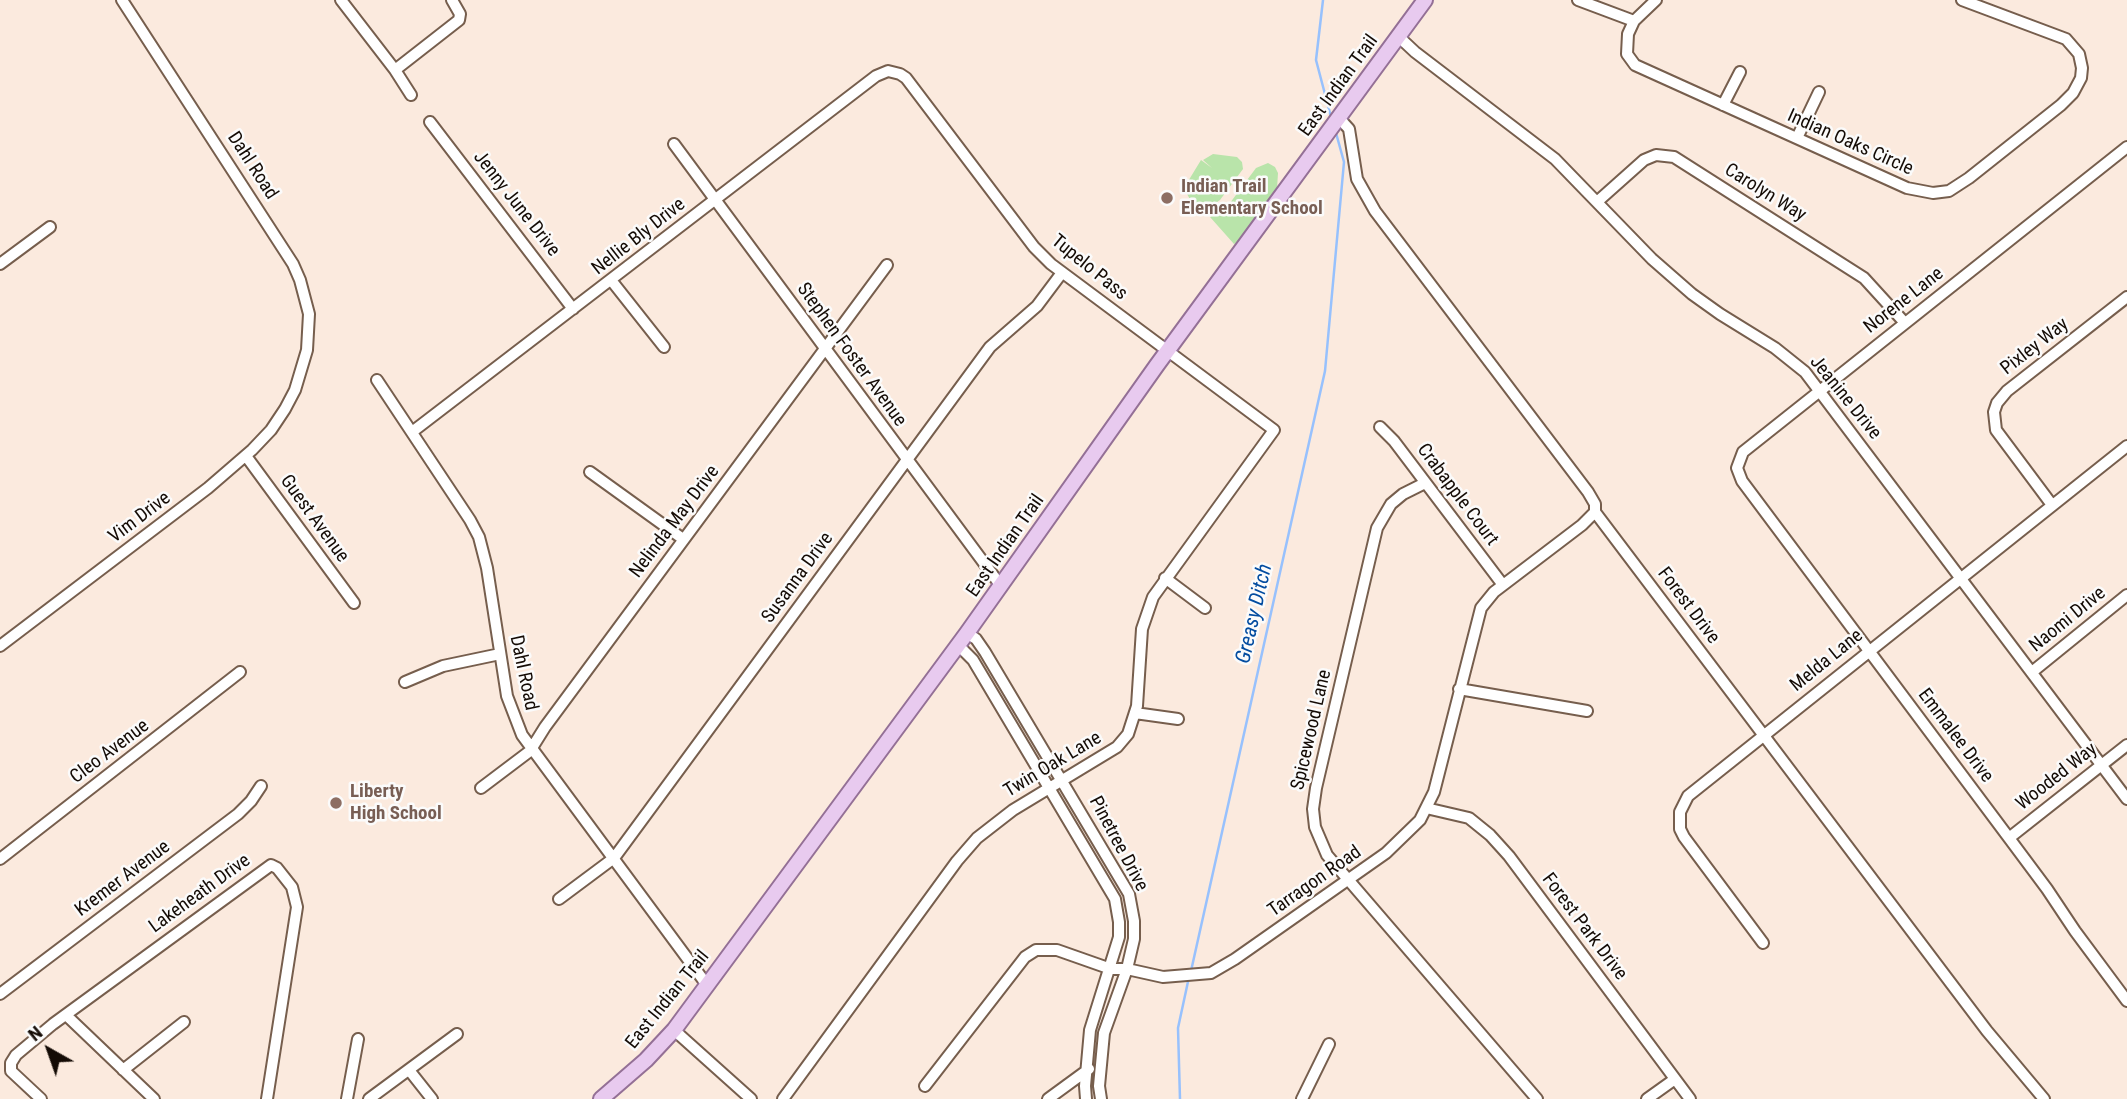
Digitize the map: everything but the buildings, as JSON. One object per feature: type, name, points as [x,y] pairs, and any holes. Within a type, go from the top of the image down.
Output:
[{"type":"main road","name":"East Indian Trail","points":[[601,1099],[646,1060],[674,1030],[963,639],[1425,0]]},
{"type":"street","name":"Dahl Road","points":[[122,0],[285,248],[300,280],[309,314],[308,342],[303,369],[287,404]]},
{"type":"street","points":[[341,0],[411,95]]},
{"type":"street","points":[[395,70],[459,20],[460,13],[452,0]]},
{"type":"street","points":[[1578,0],[1634,21],[1656,0]]},
{"type":"street","name":"Indian Oaks Circle","points":[[1634,21],[1628,34],[1627,49],[1635,65],[1907,188],[1925,193],[1942,193],[1958,187],[2073,93],[2079,85],[2082,68],[2079,54],[2070,42],[2058,35],[1962,0]]},
{"type":"street","name":"Jeanine Drive","points":[[1399,37],[1532,140],[1598,201],[1666,272],[1720,314],[1790,359],[1805,372],[2127,800]]},
{"type":"street","name":"Nellie Bly Drive","points":[[412,432],[876,76],[887,71]]},
{"type":"street","name":"Tupelo Pass","points":[[887,71],[906,78],[1034,247],[1062,274],[1274,430]]},
{"type":"street","points":[[1723,106],[1740,72]]},
{"type":"street","points":[[1797,138],[1819,92]]},
{"type":"street","name":"Forest Drive","points":[[1339,118],[1352,134],[1357,179],[1364,196],[1588,492],[1595,504],[1595,512],[1987,1031],[2044,1099]]},
{"type":"street","name":"Jenny June Drive","points":[[430,121],[573,309]]},
{"type":"street","name":"Stephen Foster Avenue","points":[[674,144],[1000,586]]},
{"type":"street","name":"Norene Lane","points":[[1752,495],[1737,473],[1739,458],[1743,452],[2127,147]]},
{"type":"street","name":"Carolyn Way","points":[[1598,201],[1644,160],[1656,155],[1674,157],[1864,278],[1880,292],[1905,323]]},
{"type":"street","points":[[0,264],[50,227]]},
{"type":"street","name":"Nelinda May Drive","points":[[481,788],[524,757],[532,747],[887,265]]},
{"type":"street","name":"Susanna Drive","points":[[559,899],[614,859],[990,347],[1037,306],[1062,274]]},
{"type":"street","points":[[611,281],[664,347]]},
{"type":"street","name":"Pixley Way","points":[[2052,505],[1996,430],[1994,412],[1997,403],[2007,391],[2127,297]]},
{"type":"street","name":"Dahl Road","points":[[377,380],[479,537],[487,568],[503,678],[513,716],[522,735],[707,985]]},
{"type":"street","name":"Vim Drive","points":[[0,646],[246,456],[271,430],[287,404]]},
{"type":"street","name":"Crabapple Court","points":[[1380,427],[1394,441],[1503,586]]},
{"type":"street","name":"Twin Oak Lane","points":[[783,1099],[957,861],[994,823],[1117,747],[1128,734],[1135,713],[1142,629],[1153,597],[1274,430]]},
{"type":"street","name":"Melda Lane","points":[[1763,943],[1684,837],[1679,820],[1683,803],[1688,796],[2127,446]]},
{"type":"street","name":"Guest Avenue","points":[[246,456],[354,603]]},
{"type":"street","points":[[590,472],[683,540]]},
{"type":"street","name":"Spicewood Lane","points":[[1425,483],[1391,504],[1377,528],[1316,788],[1313,809],[1318,837],[1327,855],[1537,1099]]},
{"type":"street","name":"Emmalee Drive","points":[[1752,495],[2047,889],[2127,1001]]},
{"type":"street","name":"Tarragon Road","points":[[925,1086],[1025,957],[1036,950],[1057,950],[1111,969],[1126,969],[1174,978],[1219,970],[1349,880],[1398,842],[1420,820],[1434,792],[1481,608],[1503,586],[1582,526],[1595,512]]},
{"type":"street","points":[[1165,578],[1205,608]]},
{"type":"street","name":"Naomi Drive","points":[[2032,672],[2127,595]]},
{"type":"street","name":"Pinetree Drive","points":[[963,639],[985,652],[1129,894],[1134,939],[1108,1017],[1101,1063],[1101,1099]]},
{"type":"street","name":"Pinetree Drive","points":[[963,639],[1026,751],[1115,899],[1119,937],[1090,1030],[1086,1099]]},
{"type":"street","points":[[405,682],[443,666],[500,654]]},
{"type":"street","name":"Cleo Avenue","points":[[0,859],[240,672]]},
{"type":"street","points":[[1460,688],[1587,711]]},
{"type":"street","points":[[1135,713],[1178,719]]},
{"type":"street","name":"Wooded Way","points":[[2009,838],[2127,745]]},
{"type":"street","name":"Kremer Avenue","points":[[0,994],[237,814],[251,801],[261,786]]},
{"type":"street","name":"Forest Park Drive","points":[[1426,808],[1469,818],[1490,835],[1690,1099]]},
{"type":"street","name":"Lakeheath Drive","points":[[66,1015],[271,865],[277,868],[292,887],[297,907],[267,1099]]},
{"type":"street","points":[[41,1099],[13,1074],[11,1063],[16,1055],[66,1015],[154,1099]]},
{"type":"street","points":[[123,1070],[184,1022]]},
{"type":"street","points":[[674,1030],[751,1099]]},
{"type":"street","points":[[369,1099],[457,1034]]},
{"type":"street","points":[[347,1099],[358,1039]]},
{"type":"street","points":[[1302,1099],[1329,1044]]},
{"type":"street","points":[[1048,1099],[1086,1070],[1101,1063]]},
{"type":"street","points":[[409,1070],[432,1099]]},
{"type":"street","points":[[1647,1099],[1675,1079]]},
{"type":"green space","points":[[1213,154],[1237,157],[1242,162],[1243,169],[1220,200],[1210,207],[1202,207],[1192,203],[1186,192],[1187,183],[1201,160],[1212,168],[1203,160]]},
{"type":"green space","points":[[1268,163],[1275,167],[1278,173],[1277,189],[1234,244],[1210,217],[1227,207],[1256,168]]},
{"type":"waterway","name":"Greasy Ditch","points":[[1323,0],[1316,60],[1331,117]]},
{"type":"waterway","name":"Greasy Ditch","points":[[1191,971],[1325,371],[1344,162],[1336,133]]},
{"type":"waterway","name":"Greasy Ditch","points":[[1180,1099],[1178,1028],[1189,977]]},
{"type":"place","name":"Indian Trail Elementary School","points":[[1167,198]]},
{"type":"place","name":"Liberty High School","points":[[336,803]]}]
